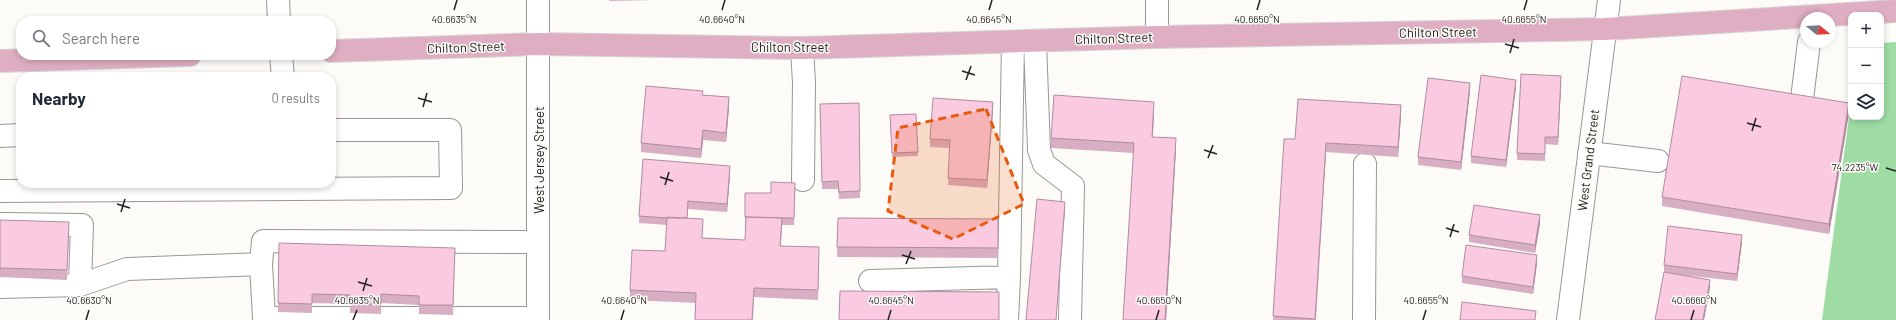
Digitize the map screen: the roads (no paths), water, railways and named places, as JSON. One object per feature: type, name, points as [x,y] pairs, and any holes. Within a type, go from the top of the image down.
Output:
[{"type":"main road","name":"Chilton Street","points":[[1836,16],[1896,11]]},
{"type":"main road","name":"Chilton Street","points":[[336,51],[539,44],[802,48],[1035,42],[1157,37],[1605,29],[1800,18]]},
{"type":"main road","points":[[0,61],[32,60]]},
{"type":"street","points":[[278,0],[279,16]]},
{"type":"street","name":"West Jersey Street","points":[[538,0],[538,319]]},
{"type":"street","points":[[1157,0],[1157,37]]},
{"type":"street","name":"West Grand Street","points":[[1568,320],[1609,0]]},
{"type":"street","points":[[1007,320],[1013,42]]},
{"type":"street","points":[[1035,42],[1039,150],[1044,164],[1073,186],[1070,320]]},
{"type":"street","points":[[802,48],[804,83],[803,180]]},
{"type":"street","points":[[1802,99],[1808,48]]},
{"type":"street","points":[[281,60],[283,72]]},
{"type":"street","points":[[0,191],[451,188],[450,130],[336,130]]},
{"type":"street","points":[[0,136],[16,135]]},
{"type":"street","points":[[1589,152],[1658,161]]},
{"type":"street","points":[[1364,320],[1365,164]]},
{"type":"street","points":[[0,224],[82,225],[80,285]]},
{"type":"street","points":[[538,242],[263,241],[261,264],[264,318],[538,319]]},
{"type":"street","points":[[0,288],[80,285],[127,269],[261,264]]},
{"type":"street","points":[[870,281],[1009,277]]}]
